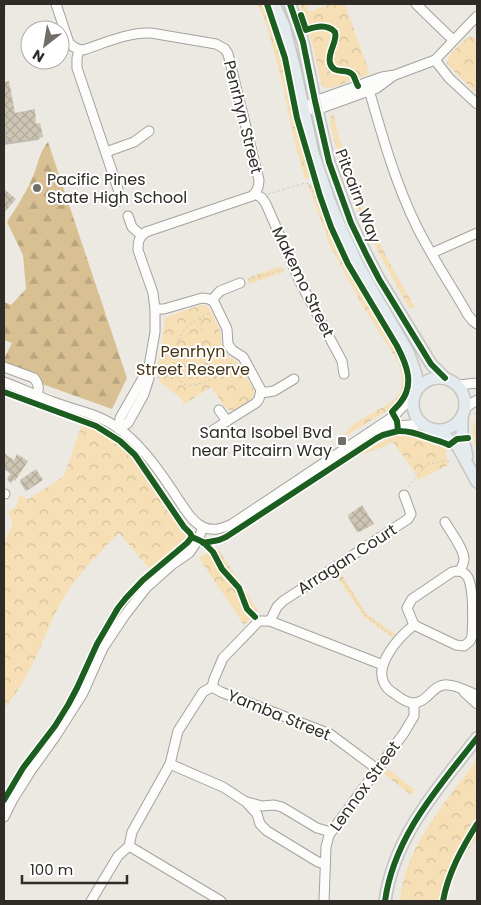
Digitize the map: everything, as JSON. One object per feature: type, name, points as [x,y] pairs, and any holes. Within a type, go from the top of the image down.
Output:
[{"type":"main road","name":"Pitcairn Way","points":[[274,4],[284,26],[313,153],[329,200],[357,263],[408,352],[416,374],[415,392]]},
{"type":"main road","name":"Pitcairn Way","points":[[290,4],[303,42],[329,162],[348,215],[367,256],[430,364],[445,378]]},
{"type":"main road","points":[[469,465],[463,438],[471,414],[462,392],[458,385],[445,378],[429,379],[422,383],[415,392],[412,404],[416,418],[426,428],[433,430],[458,446],[477,482]]},
{"type":"main road","points":[[433,430],[450,428],[471,414]]},
{"type":"main road","points":[[385,901],[395,862],[406,837],[423,808],[477,738]]},
{"type":"street","points":[[56,4],[69,43],[79,50],[77,68],[118,189]]},
{"type":"street","points":[[416,4],[453,40]]},
{"type":"street","points":[[304,109],[368,87],[382,78],[434,60],[453,40],[475,23]]},
{"type":"street","name":"Penrhyn Street","points":[[79,50],[141,32],[216,44],[225,49],[228,54],[259,180],[258,196],[146,232],[142,235]]},
{"type":"street","points":[[434,60],[449,78],[477,104]]},
{"type":"street","points":[[368,87],[395,176],[416,225],[470,318],[477,324]]},
{"type":"street","points":[[106,152],[134,142],[149,131]]},
{"type":"street","name":"Makemo Street","points":[[258,196],[266,204],[292,266],[342,360],[344,374]]},
{"type":"street","points":[[119,429],[120,418],[149,366],[155,332],[156,309],[153,293],[138,250],[138,240],[142,235],[132,226],[128,216]]},
{"type":"street","points":[[432,253],[477,233]]},
{"type":"street","points":[[214,304],[220,291],[240,283]]},
{"type":"street","points":[[156,309],[164,309],[202,298],[214,304],[227,329],[228,344],[232,350],[243,357],[260,387],[261,393],[256,403],[212,431]]},
{"type":"street","points":[[4,367],[34,378],[39,390],[38,396]]},
{"type":"street","points":[[261,393],[274,391],[294,378]]},
{"type":"street","points":[[4,382],[92,415],[119,429],[144,452],[194,521],[210,529],[220,529],[232,524],[394,416],[415,392]]},
{"type":"street","points":[[458,385],[477,383]]},
{"type":"street","points":[[471,414],[477,400]]},
{"type":"street","points":[[219,410],[226,421]]},
{"type":"street","points":[[373,430],[421,424]]},
{"type":"street","name":"Arragan Court","points":[[270,621],[277,606],[283,601],[408,519],[411,514],[404,495]]},
{"type":"street","points":[[445,522],[463,556],[460,571]]},
{"type":"street","points":[[4,817],[30,772],[83,693],[103,648],[125,615],[146,588],[173,564],[189,553],[198,540],[203,527]]},
{"type":"street","points":[[460,571],[469,580],[473,604],[473,625],[470,641],[464,646],[456,645],[414,625],[407,608],[412,599],[452,572],[460,571]]},
{"type":"street","points":[[212,687],[220,663],[226,654],[259,621],[270,621],[383,665]]},
{"type":"street","points":[[414,625],[399,640],[383,665],[382,676],[385,686],[403,700],[414,703],[421,701],[442,685],[454,686],[477,694]]},
{"type":"street","name":"Yamba Street","points":[[92,901],[118,856],[128,846],[132,832],[170,764],[178,731],[203,692],[212,687],[330,734],[377,769]]},
{"type":"street","points":[[462,690],[477,704]]},
{"type":"street","name":"Lennox Street","points":[[324,901],[326,847],[331,832],[404,733],[414,716],[414,703]]},
{"type":"street","points":[[170,764],[223,788],[246,802],[257,814],[260,824],[267,831],[318,862],[325,864]]},
{"type":"street","points":[[246,802],[262,806],[274,805],[282,807],[317,828],[331,832]]},
{"type":"street","points":[[128,846],[220,901]]},
{"type":"path","points":[[4,17],[6,4]]},
{"type":"path","points":[[315,178],[323,204]]},
{"type":"path","points":[[258,196],[305,183],[309,184],[314,193],[320,196]]},
{"type":"path","points":[[118,189],[115,197],[116,203],[128,216]]},
{"type":"path","points":[[240,283],[292,266]]},
{"type":"path","points":[[214,304],[182,332],[176,351],[174,371],[182,382],[193,385],[246,363]]},
{"type":"path","points":[[199,318],[202,333]]},
{"type":"path","points":[[158,377],[174,371]]},
{"type":"path","points":[[452,460],[449,445],[453,442]]},
{"type":"path","points":[[404,495],[410,484],[427,464],[452,460],[469,465]]},
{"type":"path","points":[[334,567],[365,615],[399,640]]},
{"type":"green space","points":[[248,4],[263,4],[275,33],[311,177],[305,179],[269,33],[259,6]]},
{"type":"green space","points":[[300,4],[306,4],[309,12],[329,4],[345,4],[370,74],[331,88],[323,86]]},
{"type":"green space","points":[[470,37],[477,40],[477,94],[447,64],[454,50]]},
{"type":"green space","points":[[333,113],[347,165],[366,213],[388,261],[415,307],[410,309],[362,218],[346,179],[331,128],[330,118]]},
{"type":"green space","name":"Pacific Pines State High School","points":[[48,142],[127,378],[112,409],[42,384],[4,364],[4,359],[12,343],[4,340],[4,302],[11,305],[26,289],[23,255],[7,222],[28,187],[41,154]]},
{"type":"green space","points":[[313,184],[327,224],[346,264],[404,361],[407,376],[405,392],[393,407],[339,440],[355,423],[396,398],[401,390],[402,377],[399,363],[361,303],[329,243],[308,185]]},
{"type":"green space","points":[[281,266],[284,272],[249,284],[247,278]]},
{"type":"green space","name":"Penrhyn Street Reserve","points":[[201,305],[207,306],[210,309],[221,333],[221,342],[225,352],[229,357],[237,361],[254,390],[252,398],[240,407],[230,411],[211,387],[183,405],[183,400],[160,382],[157,372],[165,319]]},
{"type":"green space","points":[[477,416],[477,450],[473,433]]},
{"type":"green space","points":[[82,424],[108,436],[129,452],[187,533],[188,538],[183,545],[151,571],[119,533],[83,571],[64,597],[28,673],[4,709],[4,542],[13,524],[8,512],[16,507],[19,495],[29,499],[64,476]]},
{"type":"green space","points":[[394,435],[408,435],[420,438],[445,448],[448,465],[418,480],[393,442],[357,456]]},
{"type":"green space","points":[[217,547],[258,610],[244,625],[199,558]]},
{"type":"green space","points":[[340,572],[367,614],[398,636],[391,637],[364,617],[336,575]]},
{"type":"green space","points":[[477,759],[477,837],[462,859],[448,893],[447,901],[400,901],[403,881],[418,843],[440,808]]},
{"type":"green space","points":[[388,769],[415,790],[411,795],[384,774]]},
{"type":"building","points":[[9,81],[15,113],[35,109],[36,124],[40,123],[43,137],[7,143],[4,119],[4,82]]},
{"type":"building","points":[[4,189],[16,199],[4,213]]},
{"type":"building","points":[[4,453],[14,460],[17,454],[28,461],[15,481],[8,477],[12,471],[4,465]]},
{"type":"building","points":[[36,469],[43,480],[28,490],[20,480]]},
{"type":"building","points":[[362,505],[374,524],[359,532],[348,515]]},
{"type":"cycle path","points":[[267,4],[285,58],[297,118],[331,227],[348,264],[404,360],[408,375],[407,389],[405,396],[392,412],[397,421],[398,431],[415,433],[449,445],[457,439],[468,438]]},
{"type":"cycle path","points":[[290,4],[303,42],[329,162],[351,223],[379,279],[431,364],[445,378]]},
{"type":"cycle path","points":[[301,15],[306,30],[322,26],[335,32],[336,36],[329,59],[330,63],[334,69],[350,73],[354,76],[358,86]]},
{"type":"cycle path","points":[[4,392],[96,426],[120,441],[135,455],[192,537],[203,542],[213,552],[222,569],[239,588],[247,609],[255,617]]},
{"type":"cycle path","points":[[203,543],[226,537],[377,438],[398,431]]},
{"type":"cycle path","points":[[4,800],[23,768],[55,726],[68,705],[97,644],[118,608],[143,580],[192,537]]},
{"type":"cycle path","points":[[385,901],[390,877],[408,834],[433,794],[477,738]]},
{"type":"cycle path","points":[[443,901],[456,861],[477,824]]},
{"type":"place","name":"Pacific Pines State High School","points":[[37,188]]},
{"type":"place","name":"Santa Isobel Bvd near Pitcairn Way","points":[[342,441]]}]
